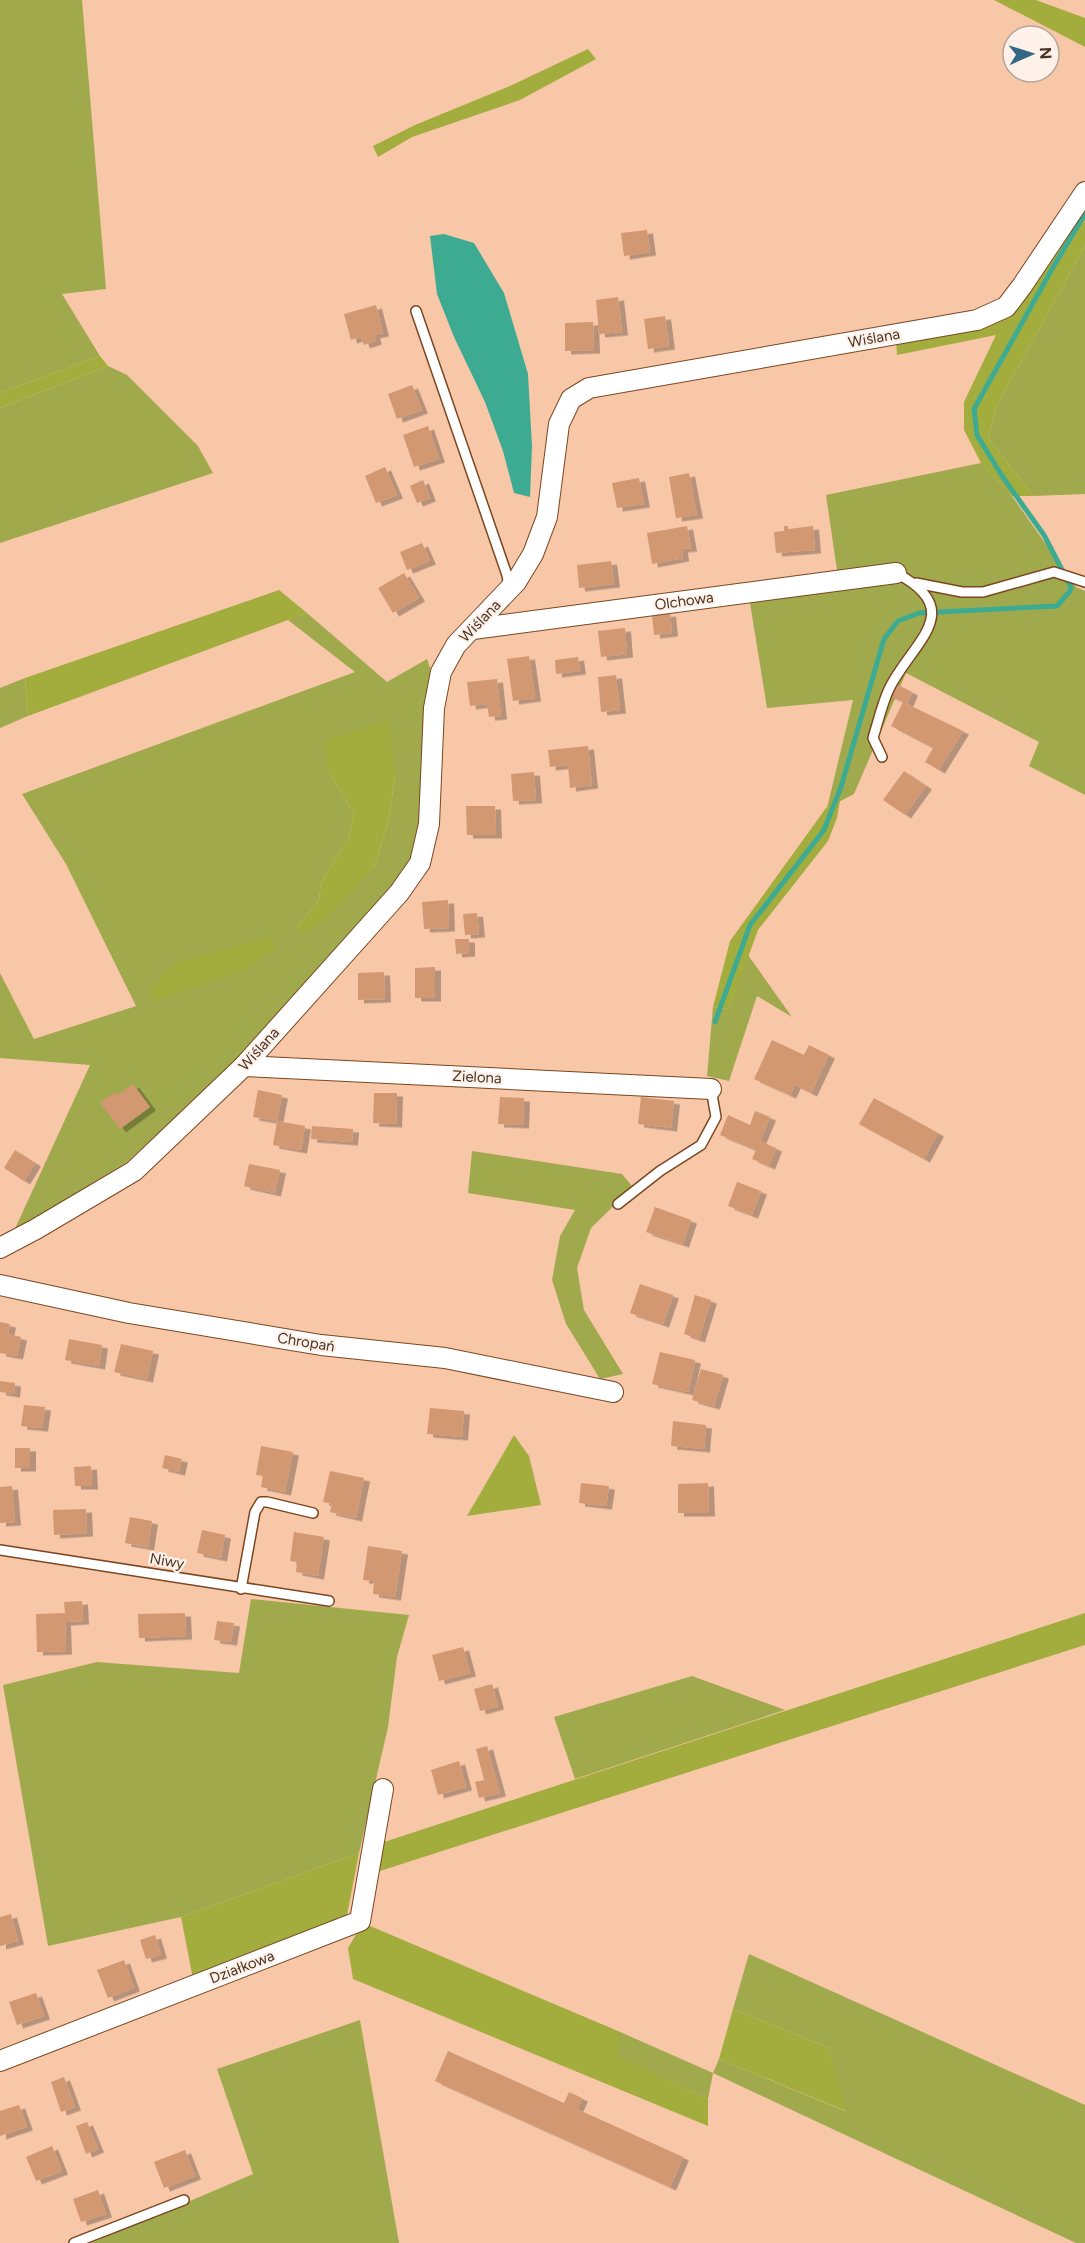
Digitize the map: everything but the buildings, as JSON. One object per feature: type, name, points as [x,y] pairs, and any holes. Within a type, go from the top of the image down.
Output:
[{"type":"street","name":"Wiślana","points":[[0,1248],[134,1171],[244,1066],[399,893],[420,863],[429,824],[434,708],[441,672],[456,645],[516,582],[533,554],[547,517],[559,424],[572,399],[589,388],[977,320],[1006,307],[1085,192]]},
{"type":"street","name":"Olchowa","points":[[473,629],[896,573]]},
{"type":"street","name":"Zielona","points":[[244,1066],[711,1089]]},
{"type":"street","name":"Chropań","points":[[0,1286],[140,1315],[321,1345],[445,1358],[613,1392]]},
{"type":"street","name":"Działkowa","points":[[0,2061],[360,1921],[383,1790]]},
{"type":"lane","points":[[416,311],[507,575],[509,590]]},
{"type":"lane","points":[[896,573],[916,583],[962,592],[983,592],[1054,572],[1085,582]]},
{"type":"lane","points":[[882,757],[873,738],[889,689],[929,627],[932,611],[927,597],[916,583]]},
{"type":"lane","points":[[618,1204],[660,1171],[701,1145],[716,1117],[711,1089]]},
{"type":"lane","points":[[241,1589],[255,1512],[261,1502],[313,1513]]},
{"type":"lane","name":"Niwy","points":[[0,1550],[329,1601]]},
{"type":"lane","points":[[74,2243],[184,2200]]},
{"type":"green space","points":[[0,0],[82,0],[106,289],[62,294],[100,356],[0,393]]},
{"type":"green space","points":[[994,0],[1036,0],[1085,18],[1085,47],[1061,35],[1061,24],[1040,24]]},
{"type":"green space","points":[[588,49],[596,59],[520,100],[412,137],[378,157],[373,146],[415,125],[510,86]]},
{"type":"green space","points":[[1085,201],[1085,246],[997,405],[988,438],[1033,496],[1012,496],[981,463],[964,430],[964,402],[996,335],[897,355],[896,340],[1003,315]]},
{"type":"green space","points":[[1085,246],[1085,494],[1033,496],[988,438],[997,405]]},
{"type":"green space","points":[[100,356],[108,366],[0,408],[0,393]]},
{"type":"green space","points":[[108,366],[127,375],[198,446],[213,473],[0,543],[0,408]]},
{"type":"green space","points":[[981,463],[1012,496],[1076,587],[1085,591],[1085,795],[1029,766],[1039,742],[906,673],[854,794],[827,808],[853,700],[767,708],[749,597],[839,584],[826,495]]},
{"type":"green space","points":[[279,590],[307,613],[28,716],[25,678]]},
{"type":"green space","points":[[307,613],[387,682],[427,659],[432,673],[422,821],[414,861],[387,896],[233,1065],[127,1162],[14,1231],[90,1065],[0,1058],[0,973],[34,1039],[136,1006],[66,864],[22,794],[355,672],[288,620]],"holes":[[[327,769],[395,776],[389,819],[375,866],[297,927],[319,900],[321,882],[348,839],[354,814]]]},
{"type":"green space","points":[[25,678],[28,716],[0,728],[0,688]]},
{"type":"green space","points":[[389,720],[395,776],[389,819],[375,866],[326,919],[301,933],[297,927],[319,900],[321,882],[348,839],[354,814],[327,769],[325,740]]},
{"type":"green space","points":[[840,801],[837,818],[828,841],[758,930],[729,1009],[713,1007],[730,941],[826,808]]},
{"type":"green space","points":[[270,936],[275,949],[247,969],[154,1001],[149,992],[175,963]]},
{"type":"green space","points":[[748,955],[792,1017],[757,996],[729,1081],[707,1076],[713,1007],[729,1009]]},
{"type":"green space","points":[[472,1151],[622,1174],[633,1187],[591,1228],[577,1268],[584,1310],[623,1374],[600,1379],[566,1324],[552,1280],[560,1236],[575,1210],[468,1193]]},
{"type":"green space","points":[[514,1435],[529,1456],[541,1505],[467,1516]]},
{"type":"green space","points":[[251,1599],[409,1615],[397,1657],[388,1727],[359,1853],[181,1917],[48,1946],[3,1685],[97,1662],[239,1673]]},
{"type":"green space","points":[[1085,1613],[1085,1645],[380,1871],[381,1843]]},
{"type":"green space","points":[[692,1676],[785,1710],[575,1779],[554,1717]]},
{"type":"green space","points":[[359,1853],[347,1915],[332,1925],[193,1979],[181,1917]]},
{"type":"green space","points":[[363,1923],[618,2031],[618,2056],[708,2099],[708,2126],[353,1979],[348,1948]]},
{"type":"green space","points":[[749,1954],[1085,2105],[1085,2243],[1076,2243],[713,2073],[719,2059],[845,2111],[829,2048],[733,2009]]},
{"type":"green space","points":[[733,2009],[829,2048],[846,2111],[719,2059]]},
{"type":"green space","points":[[360,2020],[399,2243],[92,2243],[253,2174],[217,2069]]},
{"type":"green space","points":[[618,2031],[713,2073],[708,2099],[617,2056]]},
{"type":"water","points":[[444,234],[474,243],[504,293],[528,374],[532,446],[530,497],[514,493],[503,451],[485,402],[454,337],[437,294],[430,236]]},
{"type":"waterway","points":[[715,1022],[750,925],[824,830],[841,787],[884,639],[898,621],[919,613],[1057,606],[1070,591],[1071,587],[1044,535],[1002,476],[977,435],[974,409],[1085,214]]}]
